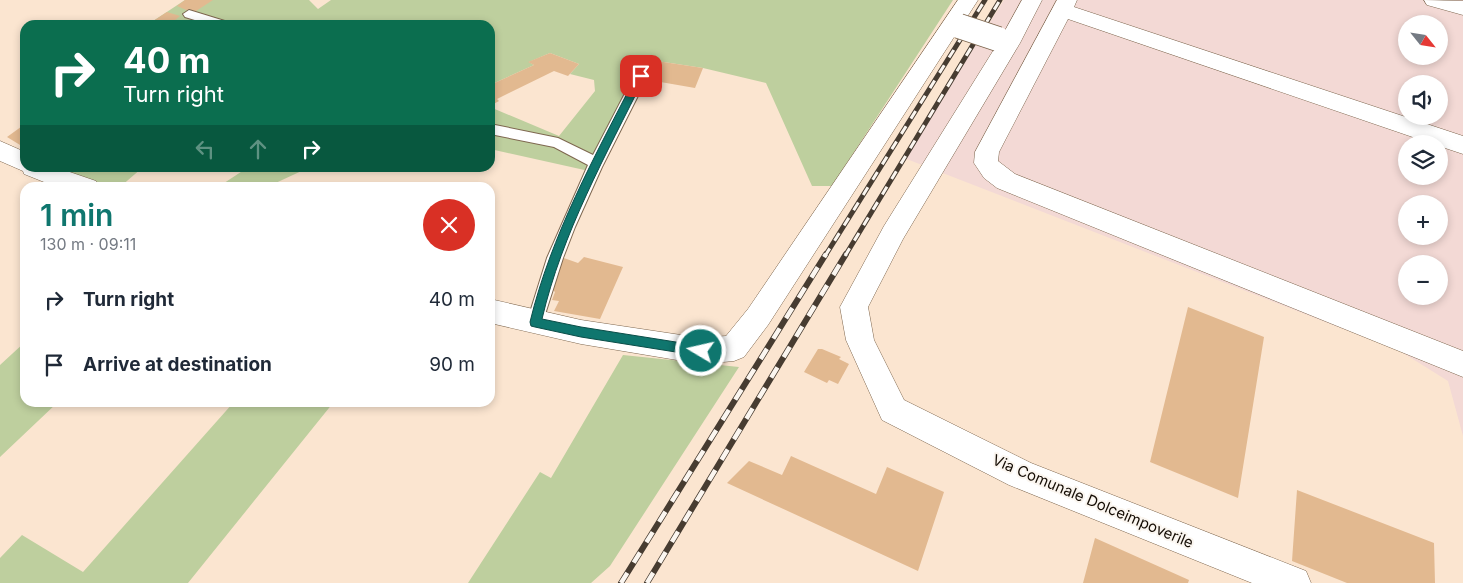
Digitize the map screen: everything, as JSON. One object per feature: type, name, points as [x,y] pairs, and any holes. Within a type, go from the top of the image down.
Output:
[{"type":"street","points":[[495,312],[581,332],[701,351],[734,348],[758,317],[955,25],[968,0]]},
{"type":"street","name":"Via Comunale Dolceimpoverile","points":[[1032,0],[1004,41],[893,232],[854,307],[860,340],[893,410],[1020,474],[1294,583]]},
{"type":"street","points":[[1434,0],[1463,8]]},
{"type":"street","points":[[1463,145],[1064,5],[987,152],[986,163],[1006,181],[1463,364]]},
{"type":"street","points":[[955,25],[1004,41]]},
{"type":"street","points":[[0,150],[20,160]]},
{"type":"street","points":[[51,172],[73,182]]},
{"type":"lane","points":[[189,14],[208,20]]},
{"type":"lane","points":[[535,322],[546,281],[576,204],[641,76]]},
{"type":"lane","points":[[495,130],[558,143],[597,163]]},
{"type":"shaded area","points":[[1004,0],[1463,0],[1463,436],[1448,381],[1400,351],[904,158]]},
{"type":"green space","points":[[185,0],[309,0],[318,9],[331,0],[953,0],[832,186],[812,186],[766,83],[703,68],[657,61],[598,173],[495,150],[495,109],[559,136],[595,91],[594,80],[570,74],[579,64],[550,53],[529,62],[534,65],[495,83],[495,20],[155,20]]},
{"type":"green space","points":[[62,172],[137,172],[126,182],[73,182],[56,176]]},
{"type":"green space","points":[[241,172],[299,172],[278,182],[226,182]]},
{"type":"green space","points":[[20,347],[20,407],[53,407],[0,457],[0,365]]},
{"type":"green space","points":[[623,355],[739,367],[610,566],[591,583],[468,583],[540,472],[551,478]]},
{"type":"green space","points":[[229,407],[330,407],[188,583],[0,583],[0,558],[22,535],[83,572]]},
{"type":"building","points":[[185,0],[213,0],[193,13],[177,6]]},
{"type":"building","points":[[167,12],[180,16],[175,20],[155,20]]},
{"type":"building","points":[[550,53],[579,64],[568,76],[554,71],[497,99],[499,101],[495,103],[495,83],[534,65],[528,62]]},
{"type":"building","points":[[657,61],[703,68],[695,88],[649,80]]},
{"type":"building","points":[[20,128],[20,145],[7,137]]},
{"type":"building","points":[[561,257],[578,263],[584,257],[623,267],[600,319],[554,311],[559,301],[552,300],[555,292],[549,286]]},
{"type":"building","points":[[1188,307],[1264,337],[1238,498],[1150,462]]},
{"type":"building","points":[[818,349],[841,357],[839,359],[849,364],[838,384],[829,380],[827,383],[804,372]]},
{"type":"building","points":[[791,456],[876,494],[887,467],[944,492],[918,571],[727,483],[749,461],[782,475]]},
{"type":"building","points":[[1297,490],[1434,543],[1435,583],[1347,583],[1292,561]]},
{"type":"building","points":[[1095,538],[1189,580],[1188,583],[1083,583]]},
{"type":"railway","points":[[825,256],[985,0]]},
{"type":"railway","points":[[845,256],[1000,0]]},
{"type":"railway","points":[[621,583],[826,254]]},
{"type":"railway","points":[[647,583],[846,254]]},
{"type":"route","points":[[641,76],[576,204],[543,289],[535,322],[581,332],[701,351]]}]
